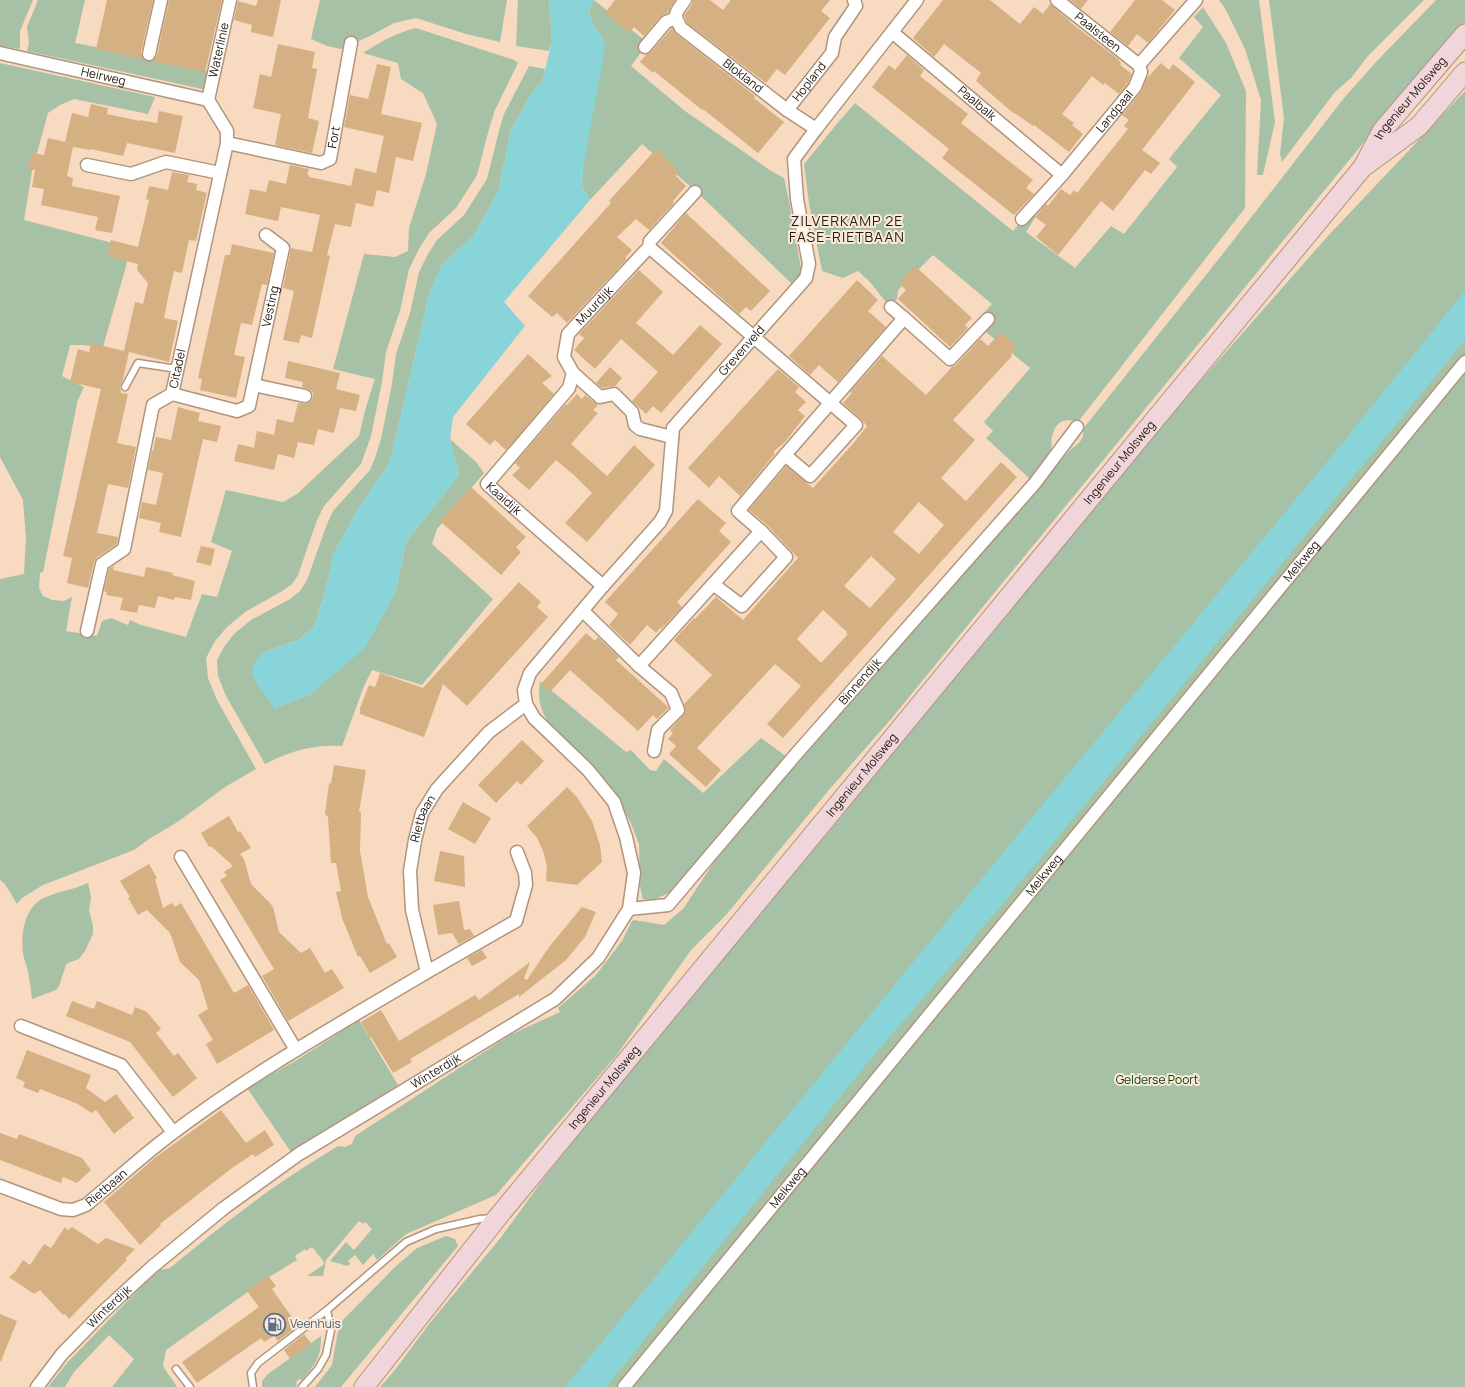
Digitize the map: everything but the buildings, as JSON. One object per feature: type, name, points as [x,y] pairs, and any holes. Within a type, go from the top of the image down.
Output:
[{"type":"main road","name":"Ingenieur Molsweg","points":[[364,1387],[497,1218],[1363,168],[1382,131],[1465,34]]},
{"type":"main road","name":"Ingenieur Molsweg","points":[[1363,168],[1419,126],[1465,72]]},
{"type":"street","points":[[149,54],[161,0]]},
{"type":"street","name":"Waterlinie","points":[[208,100],[230,0]]},
{"type":"street","points":[[645,47],[666,22],[676,18],[676,12],[685,0]]},
{"type":"street","name":"Hopland","points":[[787,110],[832,53],[834,37],[856,6],[854,0]]},
{"type":"street","name":"Grevenveld","points":[[524,690],[530,673],[660,522],[666,511],[673,428],[806,278],[809,264],[797,199],[794,159],[816,128],[917,0]]},
{"type":"street","name":"Paalsteen","points":[[1057,0],[1138,65]]},
{"type":"street","points":[[1138,65],[1196,0]]},
{"type":"street","name":"Blokland","points":[[676,18],[682,28],[787,110],[816,128]]},
{"type":"street","name":"Paalbalk","points":[[892,32],[1062,175]]},
{"type":"street","name":"Fort","points":[[227,143],[321,163],[330,159],[351,43]]},
{"type":"street","name":"Heirweg","points":[[0,52],[208,100]]},
{"type":"street","name":"Landpaal","points":[[1022,219],[1062,175],[1135,87],[1141,72],[1138,65]]},
{"type":"street","points":[[208,100],[227,131],[227,143]]},
{"type":"street","name":"Citadel","points":[[87,631],[102,564],[124,549],[153,405],[172,394],[227,143]]},
{"type":"street","points":[[87,165],[131,174],[166,162],[220,173]]},
{"type":"street","name":"Muurdijk","points":[[573,373],[564,357],[568,334],[649,247],[650,241],[695,192]]},
{"type":"street","name":"Vesting","points":[[172,394],[238,411],[249,406],[283,248],[266,235]]},
{"type":"street","points":[[649,247],[856,426],[810,476],[785,455]]},
{"type":"street","points":[[891,307],[950,359],[988,319]]},
{"type":"street","points":[[713,584],[742,606],[786,557],[738,511],[904,318]]},
{"type":"street","name":"Melkweg","points":[[624,1387],[1465,362]]},
{"type":"street","points":[[573,373],[600,397],[614,394],[632,412],[635,425],[640,429],[672,436]]},
{"type":"street","name":"Kaaidijk","points":[[573,373],[568,388],[487,484],[603,586]]},
{"type":"street","points":[[254,385],[305,396]]},
{"type":"street","name":"Binnendijk","points":[[629,909],[668,905],[796,753],[1035,483],[1077,427]]},
{"type":"street","points":[[639,666],[761,531]]},
{"type":"street","points":[[583,611],[639,666],[671,693],[678,710],[658,730],[654,751]]},
{"type":"street","name":"Winterdijk","points":[[36,1387],[62,1354],[103,1312],[152,1267],[224,1208],[299,1154],[555,999],[598,958],[629,909],[634,873],[626,837],[614,802],[588,770],[534,718],[526,704],[524,690]]},
{"type":"street","name":"Rietbaan","points":[[427,972],[412,910],[410,871],[422,813],[437,789],[489,732],[526,704]]},
{"type":"street","name":"Rietbaan","points":[[0,1186],[60,1209],[73,1210],[86,1205],[173,1132],[252,1077],[516,921],[526,885],[525,873],[517,852]]},
{"type":"street","points":[[181,857],[296,1050]]},
{"type":"street","points":[[21,1026],[121,1065],[173,1132]]},
{"type":"lane","points":[[125,387],[138,363],[177,369]]},
{"type":"lane","points":[[253,1387],[251,1373],[258,1364],[326,1310],[406,1242],[436,1229],[480,1219],[497,1218]]},
{"type":"lane","points":[[302,1387],[318,1369],[326,1355],[331,1330],[326,1310]]},
{"type":"lane","points":[[176,1368],[190,1387]]},
{"type":"green space","points":[[0,0],[33,0],[20,31],[20,49],[0,46]]},
{"type":"green space","points":[[38,0],[85,0],[75,43],[211,72],[207,90],[27,51],[29,43],[27,27]]},
{"type":"green space","points":[[320,0],[507,0],[500,42],[466,34],[416,18],[394,23],[341,49],[327,46],[311,39]]},
{"type":"green space","points":[[518,0],[549,0],[552,41],[549,51],[516,46]]},
{"type":"green space","points":[[594,0],[648,43],[631,66],[685,111],[784,178],[802,274],[792,284],[701,196],[642,144],[590,200],[582,186],[583,169],[603,38],[592,23],[589,10]]},
{"type":"green space","points":[[1219,0],[1259,0],[1275,122],[1263,175],[1257,175],[1261,100],[1245,49]]},
{"type":"green space","points":[[1269,0],[1424,0],[1368,56],[1351,78],[1335,92],[1282,162],[1280,154],[1284,118]]},
{"type":"green space","points":[[1436,0],[1465,0],[1465,22],[1387,114],[891,719],[828,791],[726,915],[691,950],[616,1056],[496,1195],[406,1234],[377,1260],[373,1254],[363,1265],[355,1255],[348,1261],[350,1263],[348,1266],[330,1261],[346,1242],[354,1250],[372,1229],[365,1222],[363,1224],[359,1221],[326,1260],[323,1276],[307,1276],[323,1265],[324,1262],[312,1247],[306,1251],[305,1249],[295,1256],[297,1260],[266,1279],[166,1350],[163,1366],[177,1387],[112,1387],[134,1359],[109,1335],[74,1372],[65,1387],[48,1387],[66,1364],[160,1270],[170,1268],[267,1192],[301,1169],[338,1146],[345,1147],[352,1144],[355,1136],[510,1035],[560,1012],[558,1008],[596,975],[622,941],[632,921],[664,925],[683,909],[728,841],[1069,451],[1080,442],[1083,437],[1083,429],[1344,98]]},
{"type":"green space","points":[[1203,7],[1226,43],[1246,91],[1245,208],[1078,422],[1068,420],[1058,424],[1053,432],[1051,449],[1030,479],[986,438],[993,431],[984,422],[1030,368],[986,332],[977,321],[992,304],[933,255],[898,290],[897,299],[889,306],[870,282],[858,271],[843,278],[822,271],[809,203],[804,164],[855,103],[1013,231],[1029,212],[1036,216],[1026,232],[1075,268],[1111,226],[1124,234],[1177,167],[1169,159],[1221,95],[1179,58],[1203,27],[1194,17]]},
{"type":"green space","points":[[416,28],[514,60],[518,63],[495,110],[477,175],[456,208],[429,233],[409,269],[400,311],[386,352],[371,436],[361,464],[324,506],[317,520],[298,575],[292,584],[245,612],[227,627],[215,641],[206,658],[208,678],[217,700],[256,769],[225,787],[179,821],[134,850],[43,885],[22,898],[17,904],[5,884],[0,880],[0,579],[24,574],[26,538],[23,500],[0,457],[0,63],[155,97],[148,114],[74,99],[60,105],[48,113],[32,171],[24,220],[128,247],[130,252],[103,347],[70,345],[62,376],[84,387],[77,402],[43,572],[40,573],[39,588],[43,596],[52,600],[64,601],[72,597],[66,631],[97,636],[102,621],[111,618],[128,625],[130,620],[141,625],[186,637],[202,594],[217,597],[232,551],[211,542],[226,490],[283,502],[297,494],[359,436],[375,379],[333,369],[364,254],[395,257],[408,251],[409,228],[426,174],[437,124],[423,93],[401,79],[398,63],[363,53],[388,38]]},
{"type":"green space","points":[[529,66],[545,69],[543,80],[532,93],[511,130],[498,192],[474,235],[442,265],[430,291],[390,462],[358,509],[334,553],[314,627],[298,640],[264,652],[275,708],[311,694],[395,594],[406,542],[459,475],[450,439],[476,462],[484,473],[437,529],[432,544],[493,599],[422,685],[372,670],[364,686],[342,746],[302,749],[265,764],[226,696],[218,676],[217,660],[234,634],[251,620],[290,599],[300,591],[307,580],[333,511],[370,470],[381,439],[396,354],[410,313],[419,272],[437,240],[464,215],[487,179],[504,114]]},
{"type":"green space","name":"Gelderse Poort","points":[[1465,91],[1465,1387],[380,1387],[502,1236],[544,1178],[625,1077],[838,821],[920,718],[1138,454],[1327,237]]},
{"type":"green space","points":[[540,681],[626,752],[631,750],[650,770],[656,771],[664,759],[703,793],[761,738],[787,757],[669,893],[653,900],[643,899],[640,887],[639,844],[630,821],[607,783],[548,722],[540,702]]},
{"type":"green space","points":[[88,883],[91,897],[89,910],[93,934],[85,951],[79,959],[66,965],[56,990],[32,999],[28,970],[23,956],[23,930],[28,914],[37,902],[44,898]]},
{"type":"green space","points":[[359,1020],[398,1085],[291,1152],[247,1088],[297,1060]]},
{"type":"green space","points":[[446,1236],[455,1239],[458,1246],[341,1387],[315,1387],[332,1365],[341,1322],[396,1266],[417,1248]]},
{"type":"green space","points":[[321,1336],[317,1360],[302,1380],[299,1379],[296,1382],[296,1387],[262,1387],[262,1381],[268,1374]]},
{"type":"water","points":[[549,0],[594,0],[589,10],[592,23],[603,38],[605,47],[583,169],[582,186],[590,200],[504,302],[525,326],[453,417],[450,439],[459,475],[406,542],[395,594],[365,648],[311,694],[275,708],[258,686],[252,672],[255,661],[264,652],[298,640],[314,627],[334,553],[358,509],[390,462],[430,291],[442,265],[474,235],[498,192],[511,130],[532,93],[543,80],[552,40]]},
{"type":"water","points":[[1465,291],[1465,340],[1082,808],[873,1056],[606,1387],[565,1387],[1006,849],[1340,446]]},
{"type":"place","name":"Veenhuis","points":[[274,1324]]},
{"type":"district","name":"ZILVERKAMP 2E FASE-RIETBAAN","points":[[847,230]]}]
